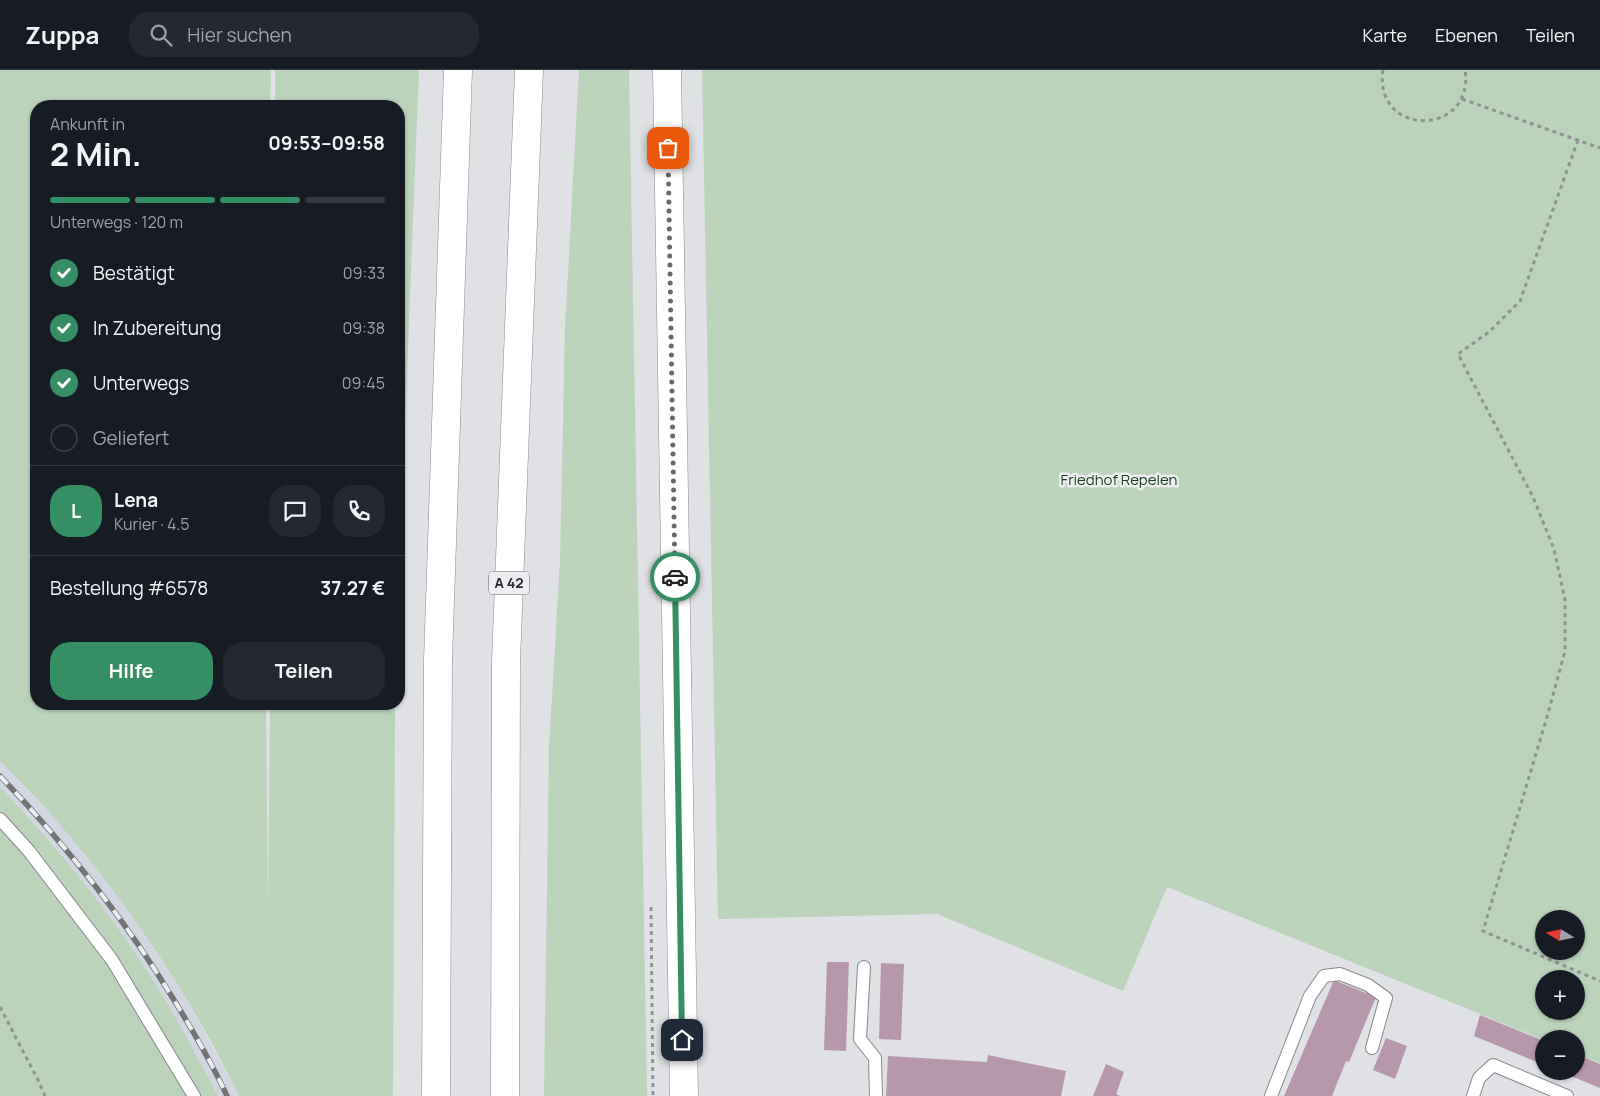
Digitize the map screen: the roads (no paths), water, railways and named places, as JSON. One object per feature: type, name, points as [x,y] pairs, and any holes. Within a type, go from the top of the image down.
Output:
[{"type":"main road","points":[[436,1096],[438,660],[458,70]]},
{"type":"main road","name":"A 42","points":[[505,1096],[506,661],[530,70]]},
{"type":"main road","points":[[667,70],[684,1096]]},
{"type":"lane","points":[[0,819],[29,851],[112,960],[194,1096]]},
{"type":"lane","points":[[864,967],[860,1039],[875,1058],[876,1096]]},
{"type":"lane","points":[[1271,1096],[1310,996],[1324,976],[1340,974],[1368,985],[1386,998],[1372,1048]]},
{"type":"lane","points":[[1473,1096],[1479,1078],[1493,1065],[1567,1096]]},
{"type":"railway","points":[[0,776],[71,856],[135,940],[188,1023],[209,1059],[227,1096]]},
{"type":"park label","name":"Friedhof Repelen","points":[[1119,480]]}]
